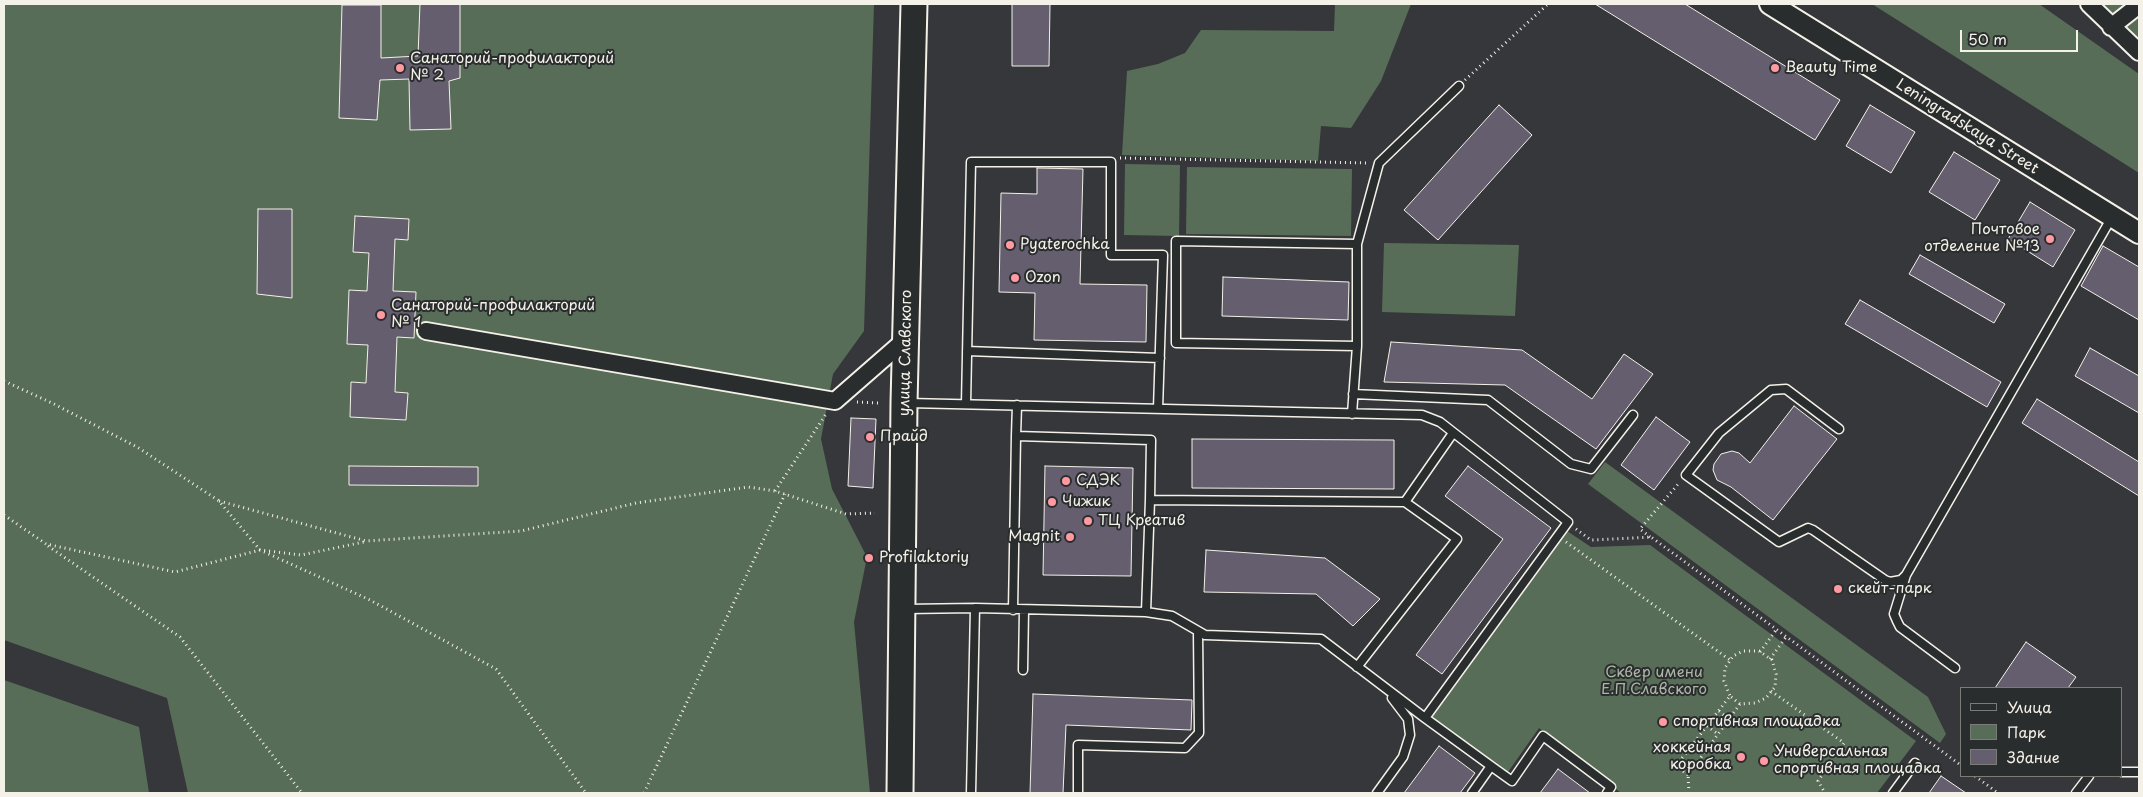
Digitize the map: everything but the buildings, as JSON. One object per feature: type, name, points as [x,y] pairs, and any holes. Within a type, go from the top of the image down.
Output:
[{"type":"main road","name":"улица Славского","points":[[900,793],[904,403],[914,4]]},
{"type":"street","name":"Leningradskaya Street","points":[[1770,4],[2139,233]]},
{"type":"street","points":[[2089,4],[2139,52]]},
{"type":"street","points":[[2111,27],[2139,5]]},
{"type":"street","points":[[426,331],[834,401],[906,339]]},
{"type":"lane","points":[[1352,414],[1356,346],[1357,244],[1379,163],[1460,86]]},
{"type":"lane","points":[[966,404],[971,162],[1111,162],[1111,255],[1163,255],[1158,409]]},
{"type":"lane","points":[[1955,668],[1900,627],[1896,621],[1894,614],[1906,575],[2112,217]]},
{"type":"lane","points":[[1356,346],[1176,343],[1176,241],[1357,244]]},
{"type":"lane","points":[[967,352],[1160,358]]},
{"type":"lane","points":[[1839,429],[1786,389],[1772,390],[1718,433],[1686,475],[1779,542],[1808,528],[1885,580],[1896,581],[1906,575]]},
{"type":"lane","points":[[1353,394],[1488,400],[1571,464],[1591,469],[1633,415]]},
{"type":"lane","points":[[904,403],[1422,415],[1440,422],[1452,434],[1568,522],[1425,718]]},
{"type":"lane","points":[[1013,610],[1017,405]]},
{"type":"lane","points":[[1405,502],[1452,434]]},
{"type":"lane","points":[[1016,436],[1151,440],[1146,612]]},
{"type":"lane","points":[[1150,500],[1405,502],[1456,539],[1357,667]]},
{"type":"lane","points":[[971,793],[975,608]]},
{"type":"lane","points":[[902,609],[975,608],[1146,612],[1172,616],[1205,635],[1321,639],[1386,690],[1512,781],[1543,736],[1611,787],[1607,793]]},
{"type":"lane","points":[[1023,670],[1024,610]]},
{"type":"lane","points":[[1078,793],[1078,745],[1185,748],[1199,733],[1198,631]]},
{"type":"lane","points":[[1377,793],[1403,757],[1410,735],[1408,719],[1386,690]]},
{"type":"lane","points":[[1892,793],[1914,763]]},
{"type":"lane","points":[[1472,793],[1491,766]]},
{"type":"lane","points":[[2123,772],[2139,772]]},
{"type":"lane","points":[[2076,793],[2088,777]]},
{"type":"path","points":[[1460,86],[1548,4]]},
{"type":"path","points":[[1116,158],[1379,163]]},
{"type":"path","points":[[4,380],[137,447],[218,501],[260,550],[370,600],[496,669],[586,793]]},
{"type":"path","points":[[775,491],[834,401],[878,404]]},
{"type":"path","points":[[1686,475],[1640,529],[1960,765]]},
{"type":"path","points":[[46,544],[175,572],[260,550],[302,555],[366,541],[521,531],[636,502],[748,487],[775,491],[846,514],[875,513]]},
{"type":"path","points":[[644,793],[785,494]]},
{"type":"path","points":[[218,501],[366,541]]},
{"type":"path","points":[[4,515],[180,637],[302,793]]},
{"type":"path","points":[[1568,522],[1591,540],[1651,537]]},
{"type":"path","points":[[1558,536],[1730,660]]},
{"type":"path","points":[[1760,652],[1776,630]]},
{"type":"path","points":[[1770,659],[1786,637]]},
{"type":"path","points":[[1743,651],[1760,652],[1770,659],[1776,674],[1775,687],[1766,698],[1755,703],[1740,704],[1730,696],[1724,681],[1725,668],[1733,656],[1743,651]]},
{"type":"path","points":[[1771,692],[1844,744],[1818,781],[1825,793]]},
{"type":"path","points":[[1688,775],[1676,766],[1730,696]]},
{"type":"path","points":[[1689,793],[1688,775],[1740,704]]},
{"type":"path","points":[[1718,711],[1729,719]]},
{"type":"path","points":[[1707,726],[1718,734]]},
{"type":"path","points":[[1693,744],[1705,752]]},
{"type":"path","points":[[1976,777],[1998,793]]},
{"type":"green space","points":[[4,4],[874,4],[864,331],[833,374],[821,439],[832,489],[867,557],[854,622],[870,793],[188,793],[167,698],[4,640]]},
{"type":"green space","points":[[1335,4],[1411,4],[1381,81],[1351,128],[1321,126],[1318,161],[1122,155],[1127,71],[1158,64],[1185,53],[1201,30],[1334,31]]},
{"type":"green space","points":[[1872,4],[2039,4],[2139,74],[2139,173]]},
{"type":"green space","points":[[2078,4],[2139,4],[2139,47]]},
{"type":"green space","points":[[1125,164],[1180,165],[1179,236],[1124,235]]},
{"type":"green space","points":[[1187,167],[1352,169],[1351,236],[1186,234]]},
{"type":"green space","points":[[1384,243],[1519,245],[1515,316],[1382,312]]},
{"type":"green space","points":[[1605,462],[1928,697],[1946,734],[1940,743],[1588,484]]},
{"type":"green space","name":"Сквер имени Е.П.Славского","points":[[1567,531],[1591,547],[1650,545],[1916,741],[1877,793],[1621,793],[1539,728],[1508,772],[1432,717]]},
{"type":"green space","points":[[4,680],[139,727],[149,793],[4,793]]},
{"type":"place","name":"Санаторий-профилакторий № 2","points":[[400,68]]},
{"type":"place","name":"Beauty Time","points":[[1775,68]]},
{"type":"place","name":"Почтовое отделение №13","points":[[2050,239]]},
{"type":"place","name":"Pyaterochka","points":[[1010,245]]},
{"type":"place","name":"Ozon","points":[[1015,278]]},
{"type":"place","name":"Санаторий-профилакторий № 1","points":[[381,315]]},
{"type":"place","name":"Прайд","points":[[870,437]]},
{"type":"place","name":"СДЭК","points":[[1066,481]]},
{"type":"place","name":"Чижик","points":[[1052,502]]},
{"type":"place","name":"ТЦ Креатив","points":[[1088,521]]},
{"type":"place","name":"Magnit","points":[[1070,537]]},
{"type":"place","name":"Profilaktoriy","points":[[869,558]]},
{"type":"place","name":"скейт-парк","points":[[1838,589]]},
{"type":"place","name":"спортивная площадка","points":[[1663,722]]},
{"type":"place","name":"хоккейная коробка","points":[[1741,757]]},
{"type":"place","name":"Универсальная спортивная площадка","points":[[1764,761]]}]
